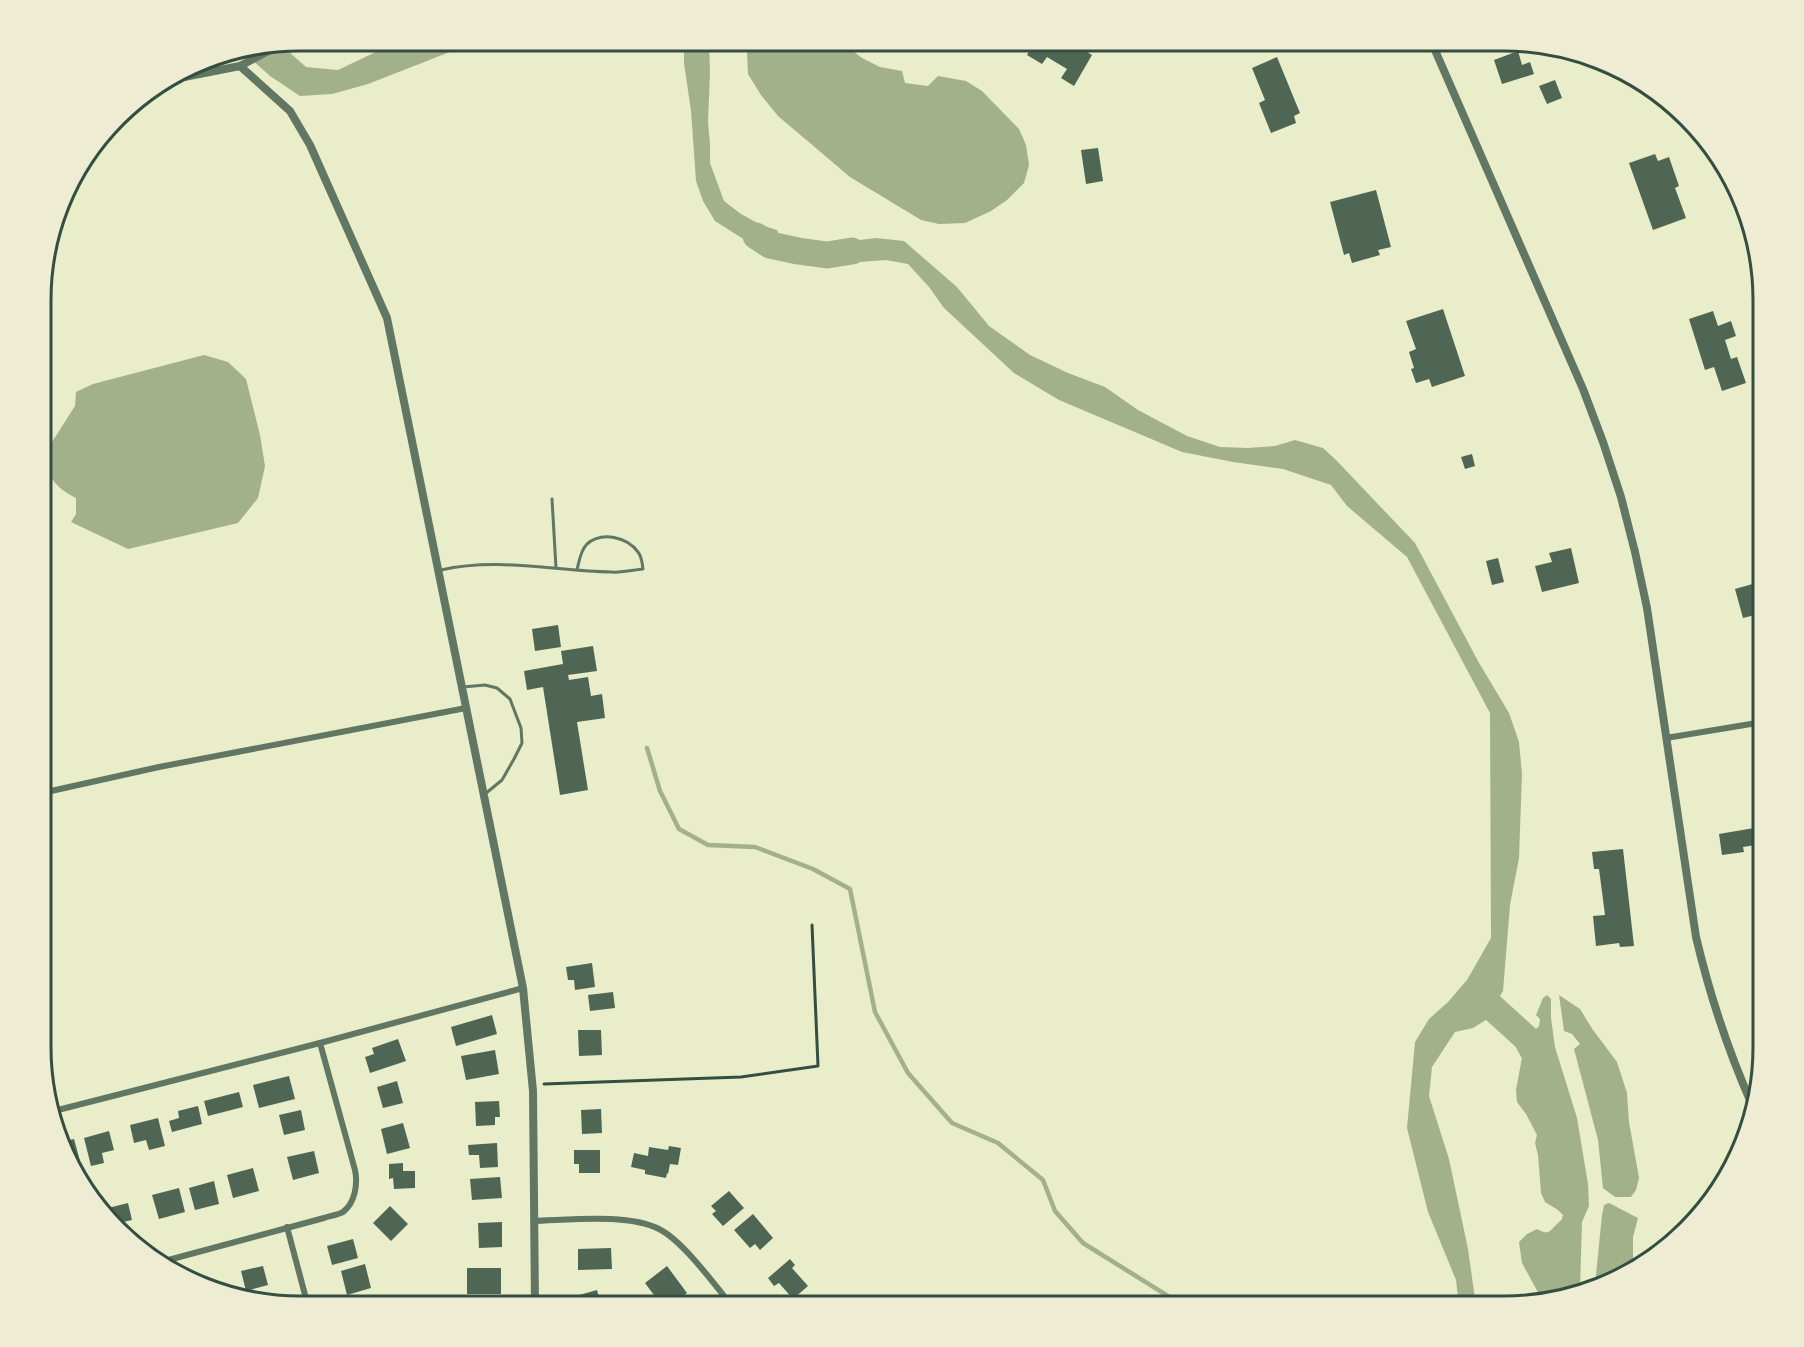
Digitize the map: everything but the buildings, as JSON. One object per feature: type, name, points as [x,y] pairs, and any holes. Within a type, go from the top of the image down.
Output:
[{"type":"street","points":[[1435,51],[1583,389],[1621,497],[1647,608],[1696,937],[1724,1038],[1748,1096]]},
{"type":"street","points":[[194,75],[240,66],[262,54]]},
{"type":"street","points":[[240,66],[290,111],[300,126],[387,318],[523,988],[533,1084],[535,1296]]},
{"type":"street","points":[[51,791],[146,770],[466,708]]},
{"type":"street","points":[[1665,738],[1753,724]]},
{"type":"street","points":[[59,1110],[523,988]]},
{"type":"street","points":[[170,1260],[324,1218],[343,1211],[351,1201],[356,1190],[355,1170],[320,1043]]},
{"type":"street","points":[[534,1221],[627,1219],[644,1222],[660,1229],[681,1246],[724,1296]]},
{"type":"street","points":[[287,1227],[305,1296]]},
{"type":"lane","points":[[552,499],[556,568]]},
{"type":"lane","points":[[439,570],[489,564],[577,570],[614,572],[643,569],[640,553],[613,536],[599,538],[587,544],[580,556],[577,570]]},
{"type":"lane","points":[[461,687],[485,685],[497,688],[510,699],[520,728],[522,743],[514,759],[502,780],[484,795]]},
{"type":"path","points":[[533,1084],[741,1077],[818,1066],[812,925]]},
{"type":"shaded area","points":[[378,51],[452,51],[368,84],[332,94],[300,96],[270,76],[248,57],[289,52],[306,67],[338,70]]},
{"type":"shaded area","points":[[684,51],[709,51],[710,163],[724,201],[761,225],[777,230],[782,243],[793,252],[807,255],[821,253],[833,245],[876,238],[904,241],[957,287],[989,326],[1030,355],[1105,387],[1138,410],[1187,436],[1220,447],[1275,446],[1295,440],[1323,448],[1415,543],[1478,661],[1509,713],[1519,742],[1522,774],[1519,858],[1510,905],[1503,991],[1486,1020],[1473,1028],[1455,1032],[1432,1067],[1429,1096],[1449,1159],[1468,1249],[1475,1296],[1458,1296],[1456,1280],[1428,1212],[1407,1128],[1415,1042],[1429,1019],[1467,980],[1491,938],[1490,713],[1407,557],[1347,506],[1331,485],[1283,469],[1182,452],[1059,400],[1014,373],[944,308],[908,264],[886,260],[808,266],[775,259],[715,221],[703,201],[696,181],[691,111]]},
{"type":"shaded area","points":[[748,51],[853,51],[880,67],[902,71],[905,83],[928,86],[938,76],[966,81],[982,91],[1019,129],[1026,145],[1029,165],[1024,183],[1007,200],[991,211],[965,223],[939,224],[921,220],[850,177],[778,116],[748,74]]},
{"type":"shaded area","points":[[204,355],[228,362],[246,379],[265,466],[258,498],[238,523],[128,549],[71,522],[76,514],[76,498],[53,480],[51,444],[75,406],[76,392],[93,384]]},
{"type":"shaded area","points":[[1547,995],[1551,999],[1555,1047],[1577,1118],[1588,1184],[1589,1206],[1582,1222],[1580,1284],[1539,1294],[1522,1263],[1519,1242],[1527,1234],[1537,1229],[1549,1232],[1562,1220],[1563,1215],[1545,1202],[1541,1193],[1535,1143],[1537,1135],[1517,1102],[1516,1090],[1523,1052],[1530,1035],[1539,1026],[1540,1019],[1536,1015],[1543,998]]},
{"type":"shaded area","points":[[1559,995],[1580,1009],[1617,1062],[1627,1093],[1629,1122],[1639,1178],[1636,1190],[1631,1197],[1615,1197],[1603,1188],[1598,1140],[1574,1049],[1580,1044],[1572,1034],[1564,1031]]},
{"type":"shaded area","points":[[1609,1203],[1638,1218],[1633,1237],[1633,1260],[1596,1278],[1602,1215],[1604,1205]]},
{"type":"waterway","points":[[756,236],[770,245],[798,251],[827,255],[852,251]]},
{"type":"waterway","points":[[647,748],[660,791],[679,829],[708,845],[755,847],[813,869],[850,889],[875,1012],[908,1073],[952,1123],[998,1143],[1043,1180],[1055,1211],[1083,1243],[1168,1296]]},
{"type":"waterway","points":[[1489,976],[1483,999],[1526,1038],[1545,1072]]}]
